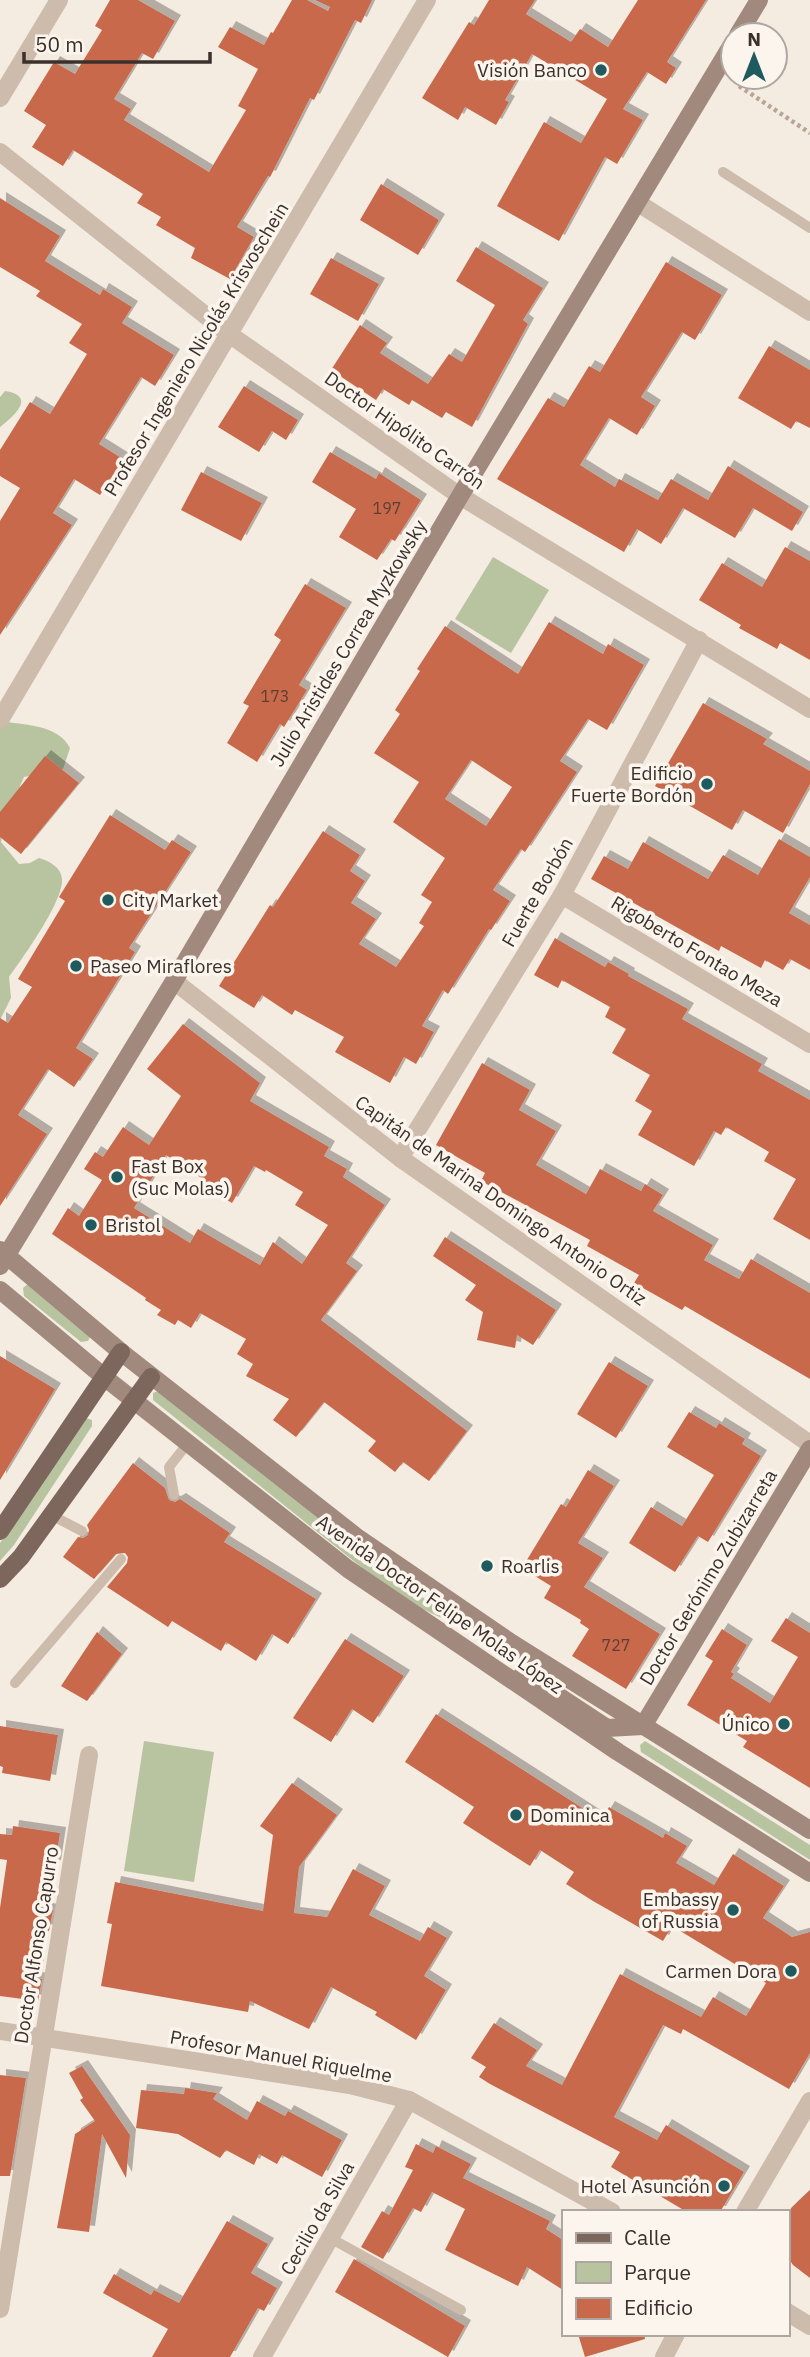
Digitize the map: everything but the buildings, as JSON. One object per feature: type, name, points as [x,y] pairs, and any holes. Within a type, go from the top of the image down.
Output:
[{"type":"main road","points":[[746,21],[759,0]]},
{"type":"main road","name":"Julio Aristides Correa Myzkowsky","points":[[3,1257],[174,981],[460,496],[719,67]]},
{"type":"main road","name":"Avenida Doctor Felipe Molas López","points":[[3,1257],[151,1377],[358,1538],[513,1644],[810,1830]]},
{"type":"main road","name":"Avenida Doctor Felipe Molas López","points":[[0,1290],[104,1377],[348,1569],[618,1752],[810,1873]]},
{"type":"main road","points":[[0,1531],[121,1352]]},
{"type":"main road","points":[[0,1580],[21,1557],[151,1377]]},
{"type":"main road","name":"Doctor Gerónimo Zubizarreta","points":[[643,1726],[810,1446]]},
{"type":"main road","points":[[498,1670],[528,1676],[607,1728],[643,1726]]},
{"type":"street","points":[[0,98],[59,0]]},
{"type":"street","name":"Profesor Ingeniero Nicolás Krisvoschein","points":[[0,720],[427,0]]},
{"type":"street","name":"Doctor Hipólito Carrón","points":[[0,152],[229,334],[460,496],[810,709]]},
{"type":"street","points":[[638,203],[810,312]]},
{"type":"street","name":"Fuerte Borbón","points":[[400,1158],[562,895],[699,640]]},
{"type":"street","name":"Rigoberto Fontao Meza","points":[[562,895],[810,1044]]},
{"type":"street","name":"Capitán de Marina Domingo Antonio Ortiz","points":[[174,981],[400,1158],[810,1446]]},
{"type":"street","name":"Doctor Alfonso Capurro","points":[[0,2309],[89,1755]]},
{"type":"street","name":"Profesor Manuel Riquelme","points":[[0,2031],[350,2085],[409,2100],[608,2210]]},
{"type":"street","name":"Cecilio da Silva","points":[[262,2357],[409,2100]]},
{"type":"street","points":[[746,2210],[810,2101]]},
{"type":"street","points":[[789,2313],[810,2326]]},
{"type":"street","points":[[664,2357],[675,2336]]},
{"type":"lane","points":[[723,173],[810,228]]},
{"type":"lane","points":[[174,1495],[169,1467],[188,1443]]},
{"type":"lane","points":[[51,1515],[82,1531]]},
{"type":"lane","points":[[15,1683],[121,1559]]},
{"type":"lane","points":[[330,2238],[461,2310]]},
{"type":"path","points":[[747,91],[810,133]]},
{"type":"green space","points":[[5,391],[20,397],[21,402],[16,412],[0,427],[0,397]]},
{"type":"green space","points":[[493,557],[549,590],[511,653],[455,619]]},
{"type":"green space","points":[[0,721],[49,730],[64,740],[70,748],[63,769],[24,777],[20,786],[21,806],[3,831],[1,842],[19,864],[43,859],[57,868],[62,879],[61,889],[50,915],[9,977],[11,998],[0,1020]]},
{"type":"green space","points":[[29,1283],[91,1335],[88,1341],[81,1342],[24,1296],[23,1288]]},
{"type":"green space","points":[[161,1390],[350,1543],[465,1627],[401,1599],[153,1400],[153,1393]]},
{"type":"green space","points":[[86,1418],[92,1420],[92,1426],[14,1545],[0,1561],[0,1543]]},
{"type":"green space","points":[[144,1741],[214,1752],[194,1882],[124,1871]]},
{"type":"green space","points":[[645,1741],[810,1845],[810,1860],[641,1752],[640,1745]]},
{"type":"place","name":"Visión Banco","points":[[601,70]]},
{"type":"place","name":"Edificio Fuerte Bordón","points":[[707,784]]},
{"type":"place","name":"City Market","points":[[108,900]]},
{"type":"place","name":"Paseo Miraflores","points":[[76,966]]},
{"type":"place","name":"Fast Box (Suc Molas)","points":[[117,1177]]},
{"type":"place","name":"Bristol","points":[[91,1225]]},
{"type":"place","name":"Roarlis","points":[[487,1566]]},
{"type":"place","name":"Único","points":[[784,1724]]},
{"type":"place","name":"Dominica","points":[[516,1815]]},
{"type":"place","name":"Embassy of Russia","points":[[733,1910]]},
{"type":"place","name":"Carmen Dora","points":[[791,1971]]},
{"type":"place","name":"Hotel Asunción","points":[[724,2186]]}]
